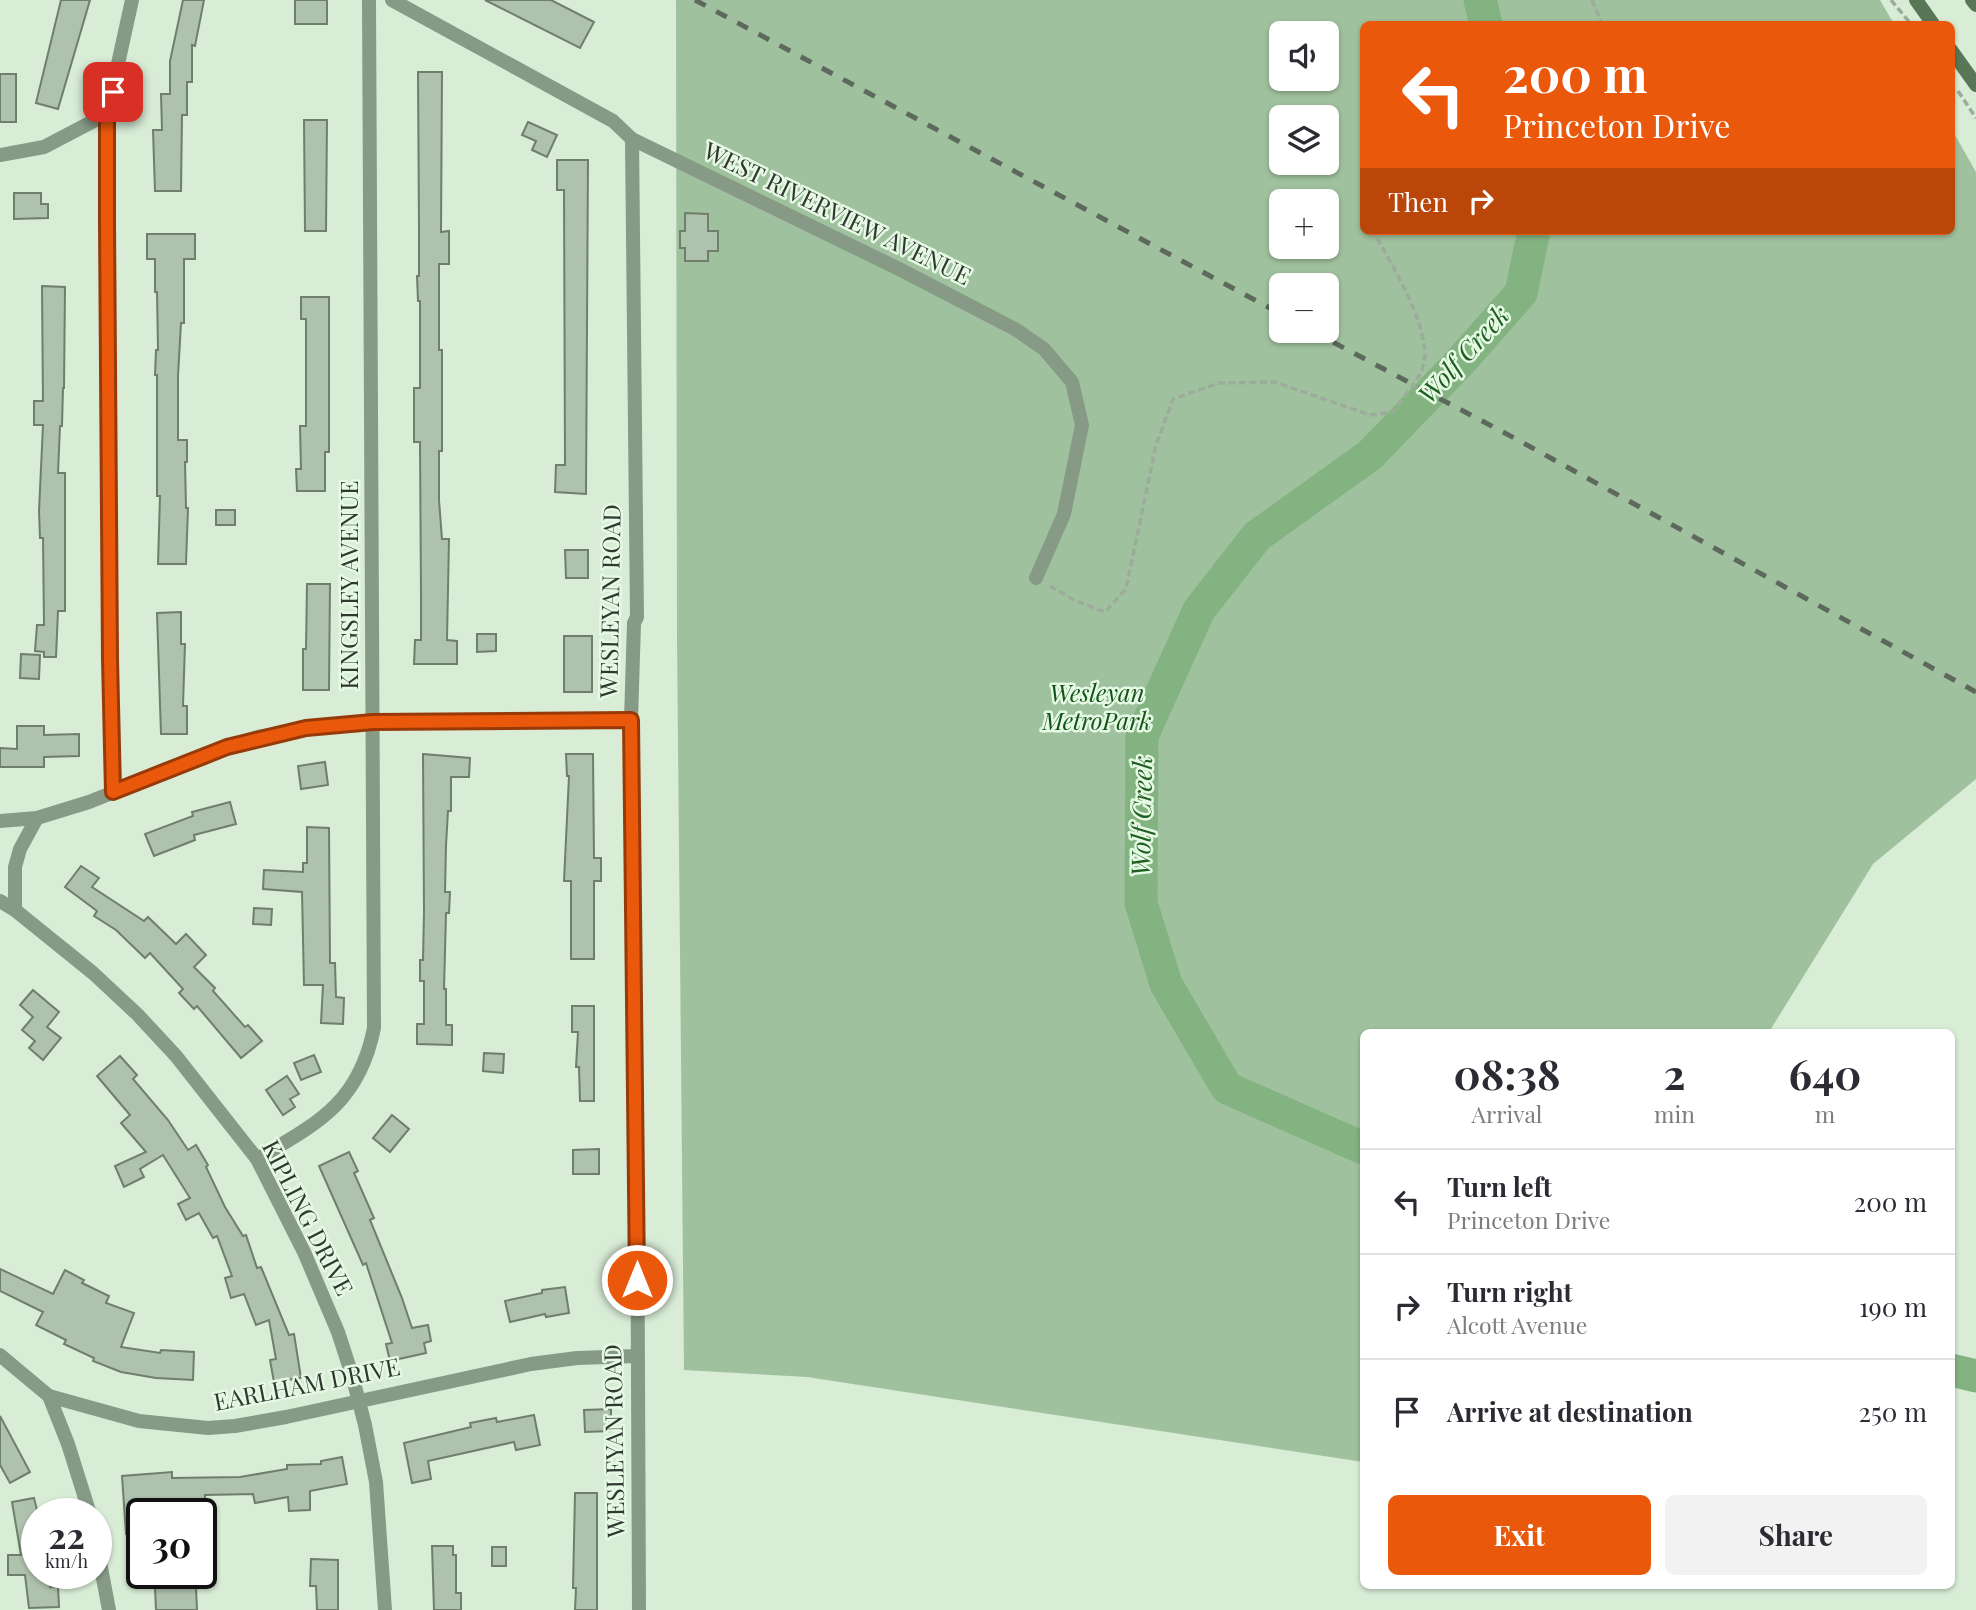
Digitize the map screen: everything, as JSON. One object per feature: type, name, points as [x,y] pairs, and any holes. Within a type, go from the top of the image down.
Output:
[{"type":"main road","points":[[1916,0],[1931,21]]},
{"type":"main road","points":[[1972,0],[1976,5]]},
{"type":"main road","points":[[1955,56],[1976,85]]},
{"type":"street","points":[[113,792],[107,114],[132,0]]},
{"type":"street","name":"KINGSLEY AVENUE","points":[[257,1160],[304,1132],[333,1109],[350,1090],[362,1070],[370,1048],[375,1010],[369,0]]},
{"type":"street","name":"WEST RIVERVIEW AVENUE","points":[[392,0],[613,121],[632,139],[901,270],[1015,329],[1044,349],[1072,382],[1082,425],[1064,514],[1036,579]]},
{"type":"street","points":[[0,155],[44,147],[107,114]]},
{"type":"street","name":"WESLEYAN ROAD","points":[[632,139],[637,617],[634,622],[631,720],[639,1610]]},
{"type":"street","points":[[0,821],[37,818],[113,792],[198,757],[258,737],[306,728],[373,722],[631,720]]},
{"type":"street","points":[[15,910],[15,867],[20,849],[37,818]]},
{"type":"street","name":"KIPLING DRIVE","points":[[0,901],[93,973],[137,1014],[203,1088],[257,1160],[324,1296],[352,1376],[376,1482],[385,1610]]},
{"type":"street","name":"EARLHAM DRIVE","points":[[0,1355],[49,1395],[139,1421],[208,1428],[286,1417],[531,1364],[577,1358],[637,1356]]},
{"type":"street","points":[[49,1395],[85,1498]]},
{"type":"street","points":[[105,1589],[109,1610]]},
{"type":"path","points":[[1592,0],[1601,21]]},
{"type":"path","points":[[1891,0],[1908,21]]},
{"type":"path","points":[[1957,90],[1976,118]]},
{"type":"path","points":[[1036,579],[1074,600],[1105,612],[1126,589],[1156,445],[1173,399],[1219,383],[1276,382],[1370,415],[1393,412],[1423,368],[1426,345],[1405,289],[1375,235]]},
{"type":"green space","name":"Wesleyan MetroPark","points":[[676,0],[1880,0],[1892,21],[1360,21],[1360,235],[1955,235],[1955,135],[1976,172],[1976,779],[1873,864],[1771,1029],[1360,1029],[1360,1462],[807,1377],[684,1370],[677,639]]},
{"type":"building","points":[[61,0],[90,0],[58,109],[36,103]]},
{"type":"building","points":[[183,0],[204,0],[195,46],[192,45],[192,82],[187,82],[187,115],[182,115],[181,191],[155,191],[153,130],[162,130],[161,94],[170,94],[170,61]]},
{"type":"building","points":[[295,0],[327,0],[327,24],[295,24]]},
{"type":"building","points":[[485,0],[551,0],[594,22],[580,48]]},
{"type":"building","points":[[418,72],[442,72],[441,232],[449,231],[449,264],[439,264],[442,451],[439,451],[439,500],[442,539],[449,539],[447,640],[457,641],[457,664],[414,664],[415,640],[421,640],[420,442],[414,442],[414,388],[420,388],[420,301],[417,276]]},
{"type":"building","points":[[0,74],[16,74],[16,122],[0,122]]},
{"type":"building","points":[[304,120],[327,120],[326,231],[305,231]]},
{"type":"building","points":[[528,122],[557,135],[547,157],[532,150],[536,141],[522,135]]},
{"type":"building","points":[[557,160],[588,160],[586,494],[555,492],[556,465],[565,465],[564,190],[557,190]]},
{"type":"building","points":[[14,193],[41,193],[41,204],[48,204],[48,218],[14,219]]},
{"type":"building","points":[[685,213],[708,214],[708,231],[718,231],[718,251],[708,251],[708,261],[685,261],[685,248],[680,248],[680,231],[685,231]]},
{"type":"building","points":[[147,234],[195,234],[195,259],[184,259],[184,323],[181,323],[178,376],[178,440],[187,440],[186,564],[158,564],[160,496],[157,496],[155,375],[158,350],[157,292],[155,259],[147,259]]},
{"type":"building","points":[[42,286],[65,287],[64,388],[58,473],[65,473],[65,611],[58,611],[56,657],[44,657],[44,652],[35,651],[37,625],[44,625],[43,538],[40,538],[39,511],[43,425],[34,425],[34,401],[43,401]]},
{"type":"building","points":[[301,297],[329,297],[329,452],[325,452],[325,491],[297,491],[296,469],[301,469],[300,426],[306,426],[306,319],[301,319]]},
{"type":"building","points":[[216,510],[235,510],[235,525],[216,525]]},
{"type":"building","points":[[565,550],[588,550],[588,578],[566,578]]},
{"type":"building","points":[[307,584],[330,584],[329,690],[303,690]]},
{"type":"building","points":[[181,612],[181,644],[185,644],[183,706],[187,706],[187,734],[161,734],[157,613]]},
{"type":"building","points":[[477,634],[496,634],[496,651],[477,652]]},
{"type":"building","points":[[564,636],[592,636],[592,692],[564,692]]},
{"type":"building","points":[[21,654],[40,655],[39,679],[20,678]]},
{"type":"building","points":[[17,726],[44,726],[44,735],[79,734],[79,756],[44,757],[44,767],[0,767],[0,748],[17,749]]},
{"type":"building","points":[[423,754],[470,758],[469,777],[451,777],[451,811],[448,811],[445,892],[450,892],[449,913],[446,913],[444,989],[446,1025],[452,1025],[452,1045],[417,1044],[417,1024],[424,1024],[424,981],[420,981],[424,912]]},
{"type":"building","points":[[566,754],[593,754],[594,858],[601,858],[601,881],[594,881],[594,959],[571,959],[571,881],[564,881],[569,776]]},
{"type":"building","points":[[325,762],[328,785],[301,789],[298,766]]},
{"type":"building","points":[[230,802],[236,824],[194,835],[195,840],[154,856],[145,834],[193,816],[192,812]]},
{"type":"building","points":[[307,827],[329,828],[330,963],[335,963],[336,997],[344,998],[343,1024],[321,1023],[323,985],[304,985],[302,892],[263,889],[264,870],[303,872],[303,863],[307,863]]},
{"type":"building","points":[[81,866],[99,878],[92,887],[144,921],[148,917],[176,944],[186,934],[206,955],[194,967],[215,988],[213,991],[245,1027],[248,1025],[262,1041],[241,1058],[197,1006],[194,1009],[179,993],[183,989],[150,953],[145,958],[116,930],[94,916],[97,911],[65,887]]},
{"type":"building","points":[[254,908],[272,909],[271,925],[253,924]]},
{"type":"building","points":[[33,990],[59,1012],[47,1027],[61,1038],[43,1060],[29,1048],[35,1041],[22,1030],[33,1017],[20,1005]]},
{"type":"building","points":[[572,1006],[594,1006],[594,1101],[580,1101],[579,1067],[576,1067],[578,1032],[572,1032]]},
{"type":"building","points":[[484,1053],[504,1054],[503,1073],[483,1071]]},
{"type":"building","points":[[314,1055],[321,1072],[301,1080],[294,1063]]},
{"type":"building","points":[[120,1056],[137,1075],[133,1079],[168,1120],[188,1150],[196,1145],[208,1165],[206,1167],[225,1207],[243,1236],[246,1235],[257,1268],[261,1267],[289,1335],[294,1334],[301,1378],[274,1382],[270,1360],[276,1359],[269,1320],[256,1325],[244,1294],[231,1298],[225,1278],[232,1276],[217,1236],[213,1238],[199,1213],[186,1220],[178,1204],[190,1198],[163,1155],[140,1169],[144,1177],[124,1187],[115,1166],[146,1152],[121,1123],[130,1115],[97,1076]]},
{"type":"building","points":[[287,1076],[299,1094],[290,1099],[295,1107],[283,1115],[266,1090]]},
{"type":"building","points":[[392,1115],[409,1129],[390,1152],[373,1138]]},
{"type":"building","points":[[599,1149],[599,1174],[573,1174],[573,1150]]},
{"type":"building","points":[[349,1152],[358,1171],[354,1173],[374,1218],[370,1220],[412,1328],[428,1325],[431,1341],[424,1343],[426,1353],[390,1361],[386,1344],[392,1343],[366,1263],[363,1265],[319,1166]]},
{"type":"building","points":[[0,1269],[53,1294],[65,1270],[84,1280],[82,1283],[109,1296],[106,1303],[134,1313],[121,1347],[160,1353],[161,1350],[194,1352],[193,1380],[121,1372],[93,1361],[94,1358],[64,1344],[66,1340],[36,1325],[43,1312],[0,1291]]},
{"type":"building","points":[[565,1287],[569,1313],[546,1317],[545,1314],[510,1322],[505,1301],[542,1293],[542,1290]]},
{"type":"building","points":[[611,1409],[611,1431],[585,1432],[584,1410]]},
{"type":"building","points":[[534,1415],[540,1445],[516,1450],[514,1442],[428,1461],[431,1479],[412,1483],[404,1443],[471,1427],[470,1423],[496,1418],[497,1422]]},
{"type":"building","points":[[0,1416],[30,1472],[10,1483],[0,1465]]},
{"type":"building","points":[[342,1457],[347,1484],[310,1491],[310,1510],[289,1511],[288,1497],[255,1503],[253,1494],[205,1495],[205,1498],[126,1498],[126,1534],[122,1476],[172,1472],[172,1478],[240,1477],[287,1469],[287,1465],[321,1464],[321,1461]]},
{"type":"building","points":[[575,1493],[597,1493],[597,1610],[575,1610]]},
{"type":"building","points":[[21,1500],[21,1555],[12,1502]]},
{"type":"building","points":[[432,1546],[453,1546],[453,1555],[456,1555],[456,1593],[461,1593],[461,1610],[434,1610]]},
{"type":"building","points":[[492,1547],[506,1547],[506,1566],[492,1566]]},
{"type":"building","points":[[8,1555],[21,1555],[21,1575],[8,1575]]},
{"type":"building","points":[[311,1559],[338,1560],[338,1610],[317,1610],[316,1586],[310,1586]]},
{"type":"building","points":[[27,1589],[58,1589],[59,1607],[29,1608]]},
{"type":"building","points":[[155,1589],[196,1589],[197,1610],[156,1610]]},
{"type":"waterway","name":"Wolf Creek","points":[[1480,0],[1485,21]]},
{"type":"waterway","name":"Wolf Creek","points":[[1360,1147],[1227,1088],[1166,984],[1141,903],[1142,736],[1199,610],[1257,536],[1370,455],[1460,362],[1521,293],[1533,235]]},
{"type":"waterway","name":"Wolf Creek","points":[[1955,1371],[1976,1376]]},
{"type":"railway","points":[[695,0],[1269,308]]},
{"type":"railway","points":[[1335,343],[1518,440],[1976,692]]},
{"type":"route","points":[[113,92],[107,114],[107,249],[113,792],[198,757],[258,737],[333,724],[631,720],[637,1280]]}]
